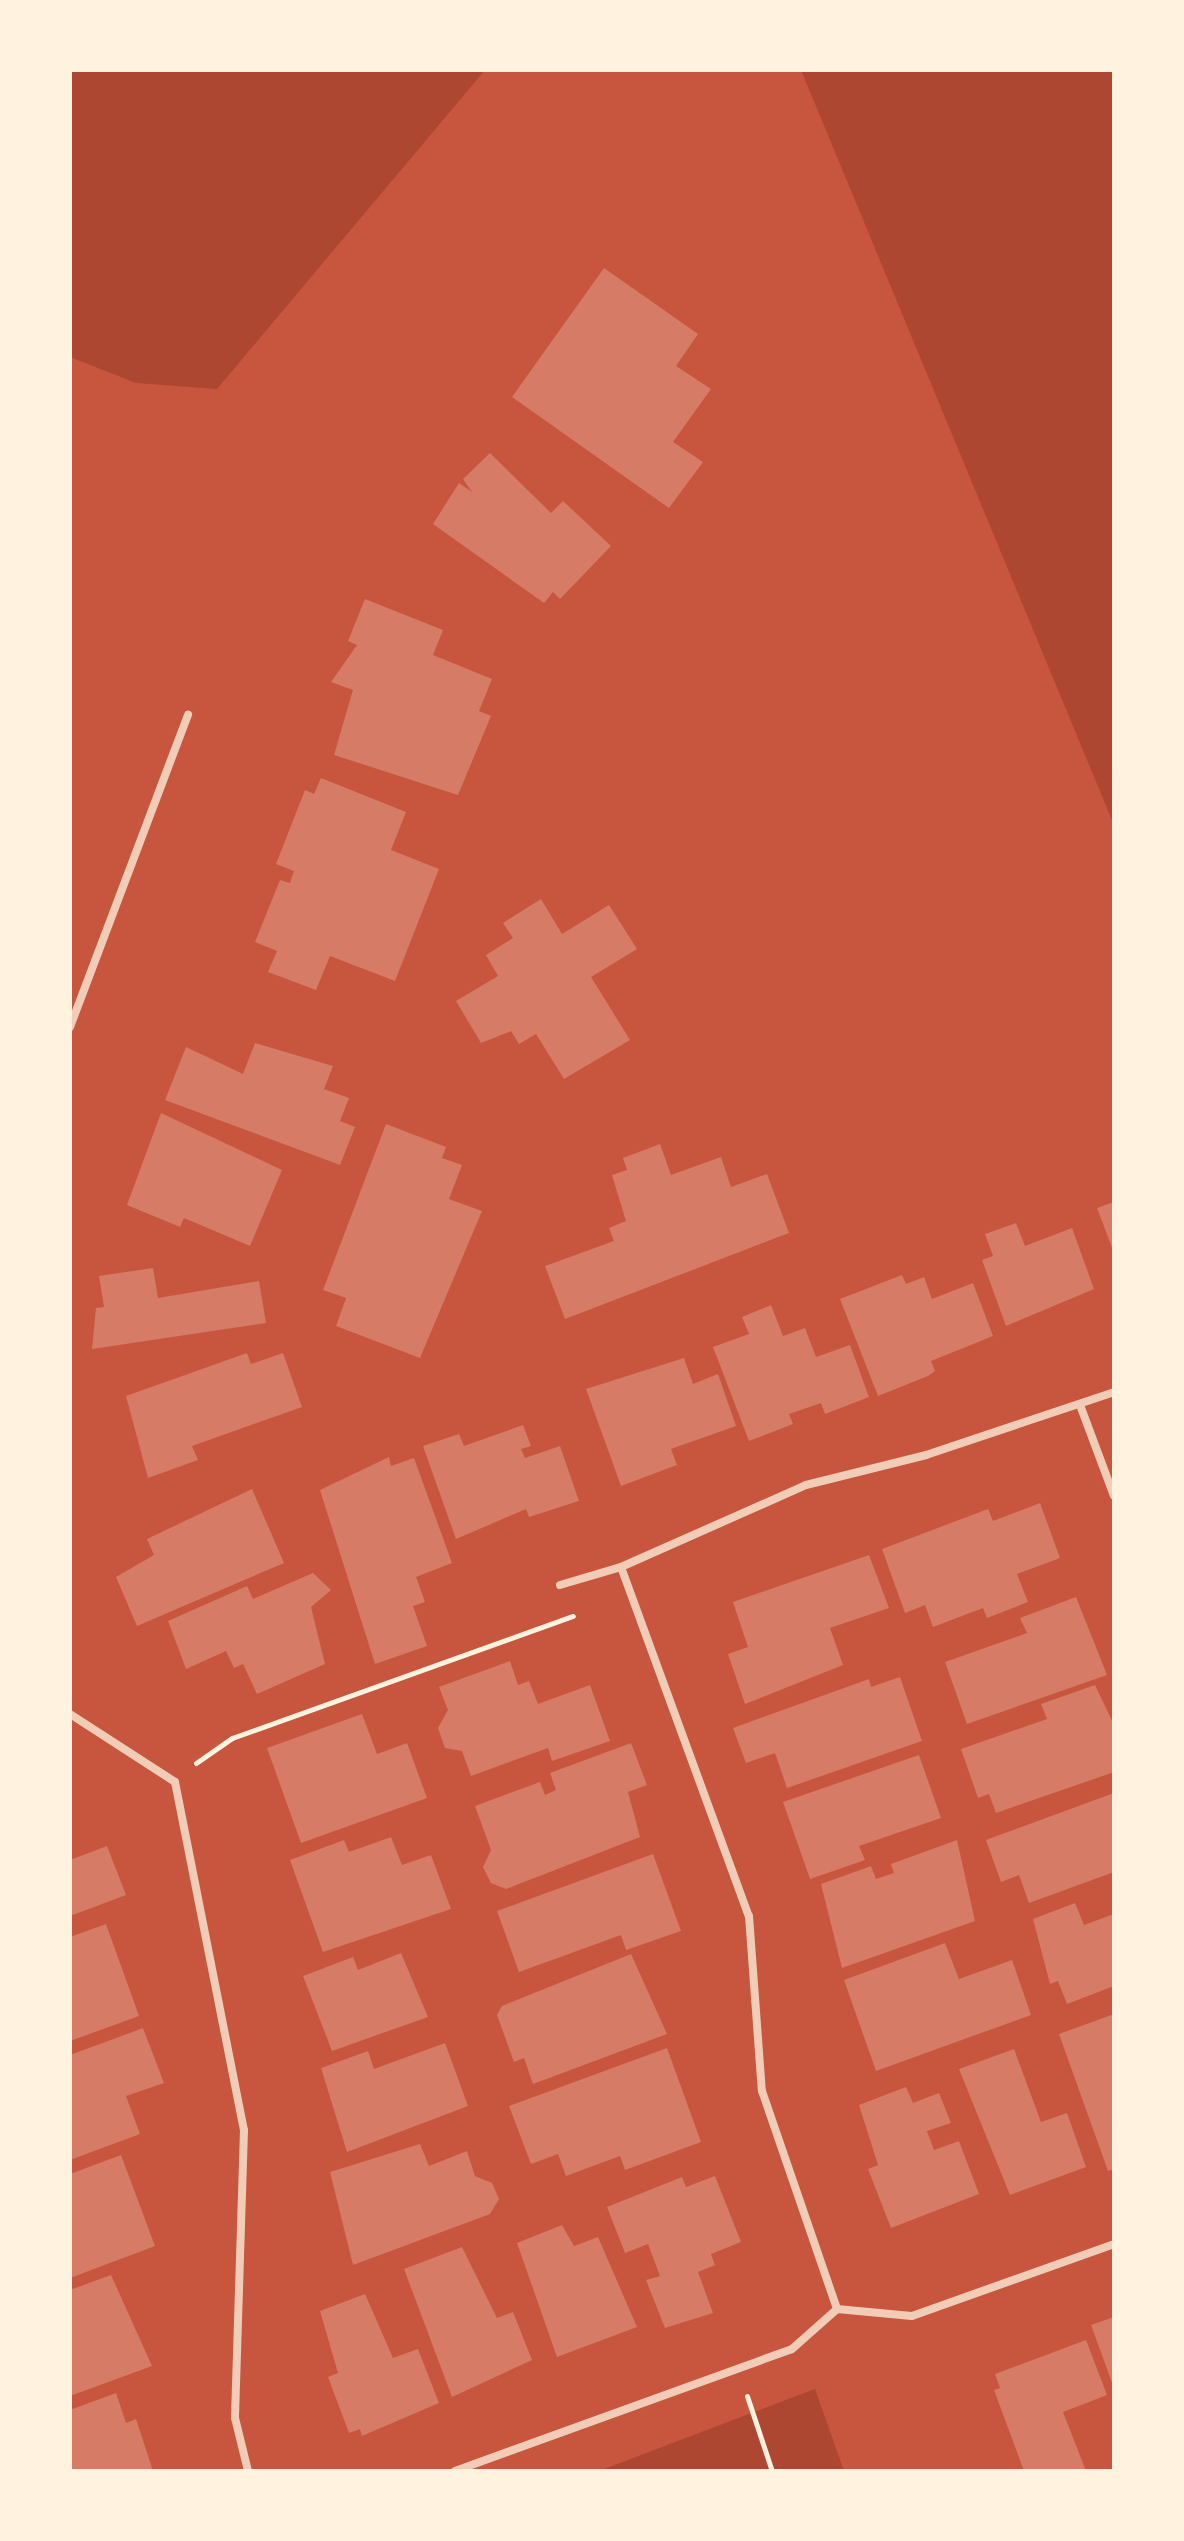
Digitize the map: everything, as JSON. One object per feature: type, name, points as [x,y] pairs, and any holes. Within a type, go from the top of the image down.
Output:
[{"type":"street","points":[[70,1027],[188,715]]},
{"type":"street","points":[[560,1585],[621,1567],[806,1485],[1080,1405],[1114,1392]]},
{"type":"street","points":[[1080,1405],[1114,1496]]},
{"type":"street","points":[[621,1567],[749,1916],[762,2091],[837,2309]]},
{"type":"street","points":[[70,1714],[175,1782],[244,2130],[235,2418],[248,2471]]},
{"type":"street","points":[[837,2309],[912,2316],[1114,2244]]},
{"type":"street","points":[[455,2471],[807,2341],[837,2309]]},
{"type":"path","points":[[175,1782],[232,1738],[579,1614]]},
{"type":"path","points":[[737,2365],[772,2471]]},
{"type":"shaded area","points":[[70,70],[485,70],[217,389],[136,383],[70,357]]},
{"type":"shaded area","points":[[801,70],[1114,70],[1114,825]]},
{"type":"shaded area","points":[[815,2389],[844,2471],[599,2471]]},
{"type":"building","points":[[604,268],[698,334],[676,366],[711,389],[673,442],[703,462],[669,508],[512,397]]},
{"type":"building","points":[[490,453],[551,513],[563,501],[611,546],[560,599],[553,592],[544,603],[433,524],[459,483],[472,492],[463,479]]},
{"type":"building","points":[[365,599],[443,630],[433,655],[492,679],[479,711],[491,716],[458,795],[334,755],[353,690],[331,682],[357,645],[348,641]]},
{"type":"building","points":[[321,778],[406,812],[391,850],[439,869],[395,981],[330,956],[316,990],[268,972],[277,951],[255,942],[280,880],[290,883],[294,871],[276,864],[305,790],[314,794]]},
{"type":"building","points":[[541,899],[562,934],[609,905],[637,949],[591,977],[630,1040],[564,1079],[536,1034],[519,1044],[511,1031],[481,1043],[456,1001],[498,976],[486,955],[513,938],[503,923]]},
{"type":"building","points":[[255,1043],[333,1066],[324,1089],[349,1098],[340,1121],[355,1127],[340,1165],[165,1100],[186,1047],[243,1074]]},
{"type":"building","points":[[161,1113],[282,1170],[250,1246],[184,1218],[180,1227],[127,1205]]},
{"type":"building","points":[[386,1124],[446,1147],[442,1158],[462,1165],[449,1199],[482,1211],[420,1358],[336,1326],[346,1298],[323,1290]]},
{"type":"building","points":[[660,1144],[671,1175],[721,1157],[731,1187],[767,1174],[789,1233],[565,1319],[545,1266],[614,1241],[609,1228],[626,1221],[612,1175],[627,1170],[623,1158]]},
{"type":"building","points":[[1114,1202],[1114,1253],[1097,1208]]},
{"type":"building","points":[[1016,1223],[1025,1246],[1072,1228],[1094,1289],[1006,1326],[982,1260],[993,1256],[985,1234]]},
{"type":"building","points":[[153,1268],[158,1298],[259,1281],[266,1323],[92,1349],[96,1308],[104,1307],[99,1276]]},
{"type":"building","points":[[902,1275],[906,1284],[924,1277],[932,1299],[973,1283],[993,1336],[931,1361],[935,1371],[928,1376],[878,1396],[840,1299]]},
{"type":"building","points":[[771,1305],[783,1336],[805,1328],[816,1357],[850,1345],[869,1397],[825,1414],[821,1403],[789,1414],[793,1424],[749,1441],[713,1347],[749,1334],[742,1317]]},
{"type":"building","points":[[247,1353],[251,1364],[283,1353],[302,1407],[192,1446],[198,1460],[148,1478],[126,1396]]},
{"type":"building","points":[[684,1358],[693,1384],[718,1374],[736,1426],[671,1449],[677,1465],[621,1486],[586,1389]]},
{"type":"building","points":[[523,1425],[531,1446],[521,1449],[525,1458],[560,1446],[579,1501],[529,1517],[526,1509],[456,1539],[423,1446],[459,1434],[464,1446]]},
{"type":"building","points":[[389,1457],[391,1466],[414,1458],[452,1563],[416,1577],[425,1602],[413,1606],[427,1646],[375,1664],[320,1490]]},
{"type":"building","points":[[252,1489],[284,1563],[137,1626],[116,1577],[154,1555],[147,1539]]},
{"type":"building","points":[[1040,1503],[1060,1558],[1017,1574],[1028,1602],[987,1618],[983,1608],[933,1627],[925,1605],[905,1613],[882,1549],[988,1509],[993,1521]]},
{"type":"building","points":[[869,1555],[889,1608],[830,1628],[843,1665],[745,1704],[728,1654],[748,1647],[733,1602]]},
{"type":"building","points":[[313,1573],[331,1590],[311,1607],[325,1664],[257,1694],[243,1664],[234,1668],[226,1651],[186,1669],[168,1621],[247,1586],[253,1599]]},
{"type":"building","points":[[1076,1597],[1107,1675],[967,1724],[945,1662],[1027,1633],[1020,1618]]},
{"type":"building","points":[[510,1661],[518,1685],[529,1681],[538,1704],[590,1685],[610,1741],[552,1761],[548,1748],[471,1776],[462,1751],[445,1748],[438,1728],[448,1710],[439,1687]]},
{"type":"building","points":[[900,1677],[922,1741],[787,1788],[775,1753],[746,1763],[733,1728],[869,1679],[871,1687]]},
{"type":"building","points":[[1095,1685],[1114,1725],[1114,1772],[996,1813],[989,1794],[978,1798],[961,1749],[1047,1719],[1041,1704]]},
{"type":"building","points":[[362,1714],[377,1754],[407,1743],[427,1798],[301,1843],[267,1748]]},
{"type":"building","points":[[631,1743],[647,1785],[628,1792],[640,1837],[506,1889],[491,1883],[483,1867],[491,1850],[475,1806],[540,1782],[545,1795],[556,1790],[550,1773]]},
{"type":"building","points":[[919,1755],[941,1818],[859,1846],[865,1860],[810,1879],[783,1802]]},
{"type":"building","points":[[1114,1793],[1114,1872],[1029,1903],[1019,1875],[1001,1882],[986,1840]]},
{"type":"building","points":[[391,1837],[402,1865],[431,1855],[451,1909],[323,1952],[290,1860],[344,1840],[349,1852]]},
{"type":"building","points":[[957,1840],[975,1921],[842,1968],[821,1884],[871,1866],[876,1879],[894,1873],[891,1864]]},
{"type":"building","points":[[107,1846],[126,1895],[70,1916],[70,1860]]},
{"type":"building","points":[[653,1854],[681,1931],[626,1950],[621,1935],[519,1972],[497,1911]]},
{"type":"building","points":[[1075,1903],[1084,1925],[1114,1914],[1114,1986],[1067,2004],[1058,1981],[1050,1984],[1033,1919]]},
{"type":"building","points":[[106,1924],[139,2016],[70,2041],[70,1937]]},
{"type":"building","points":[[945,1943],[959,1979],[1012,1960],[1031,2015],[876,2071],[844,1980]]},
{"type":"building","points":[[401,1953],[428,2017],[332,2051],[303,1976],[353,1957],[358,1970]]},
{"type":"building","points":[[631,1954],[667,2034],[533,2084],[524,2058],[514,2062],[497,2015],[502,2006]]},
{"type":"building","points":[[1114,2014],[1114,2169],[1108,2171],[1059,2034]]},
{"type":"building","points":[[143,2028],[164,2083],[126,2096],[140,2134],[70,2160],[70,2055]]},
{"type":"building","points":[[445,2043],[468,2106],[347,2152],[321,2068],[368,2051],[374,2069]]},
{"type":"building","points":[[667,2048],[701,2142],[625,2170],[620,2156],[566,2176],[558,2154],[531,2164],[509,2106]]},
{"type":"building","points":[[1014,2049],[1041,2122],[1067,2113],[1086,2167],[1010,2195],[959,2069]]},
{"type":"building","points":[[906,2087],[913,2103],[939,2093],[951,2123],[927,2131],[934,2150],[959,2141],[979,2194],[891,2228],[868,2169],[878,2165],[859,2105]]},
{"type":"building","points":[[420,2144],[429,2166],[467,2151],[475,2176],[492,2183],[499,2199],[490,2214],[353,2265],[330,2172]]},
{"type":"building","points":[[121,2155],[155,2246],[70,2278],[70,2174]]},
{"type":"building","points":[[715,2176],[741,2242],[711,2254],[715,2265],[698,2272],[713,2313],[665,2328],[646,2280],[660,2276],[648,2244],[625,2253],[607,2207],[682,2177],[686,2187]]},
{"type":"building","points":[[562,2225],[574,2246],[598,2237],[637,2327],[557,2357],[517,2243]]},
{"type":"building","points":[[462,2247],[497,2318],[513,2312],[532,2360],[452,2397],[404,2269]]},
{"type":"building","points":[[111,2275],[152,2366],[70,2396],[70,2290]]},
{"type":"building","points":[[365,2294],[393,2358],[418,2349],[439,2403],[362,2436],[360,2429],[349,2433],[328,2377],[338,2373],[320,2311]]},
{"type":"building","points":[[1114,2317],[1114,2388],[1091,2325]]},
{"type":"building","points":[[1086,2340],[1107,2395],[1063,2412],[1086,2471],[1024,2471],[994,2390],[1000,2388],[995,2374]]},
{"type":"building","points":[[116,2393],[126,2423],[136,2419],[153,2471],[70,2471],[70,2410]]}]
